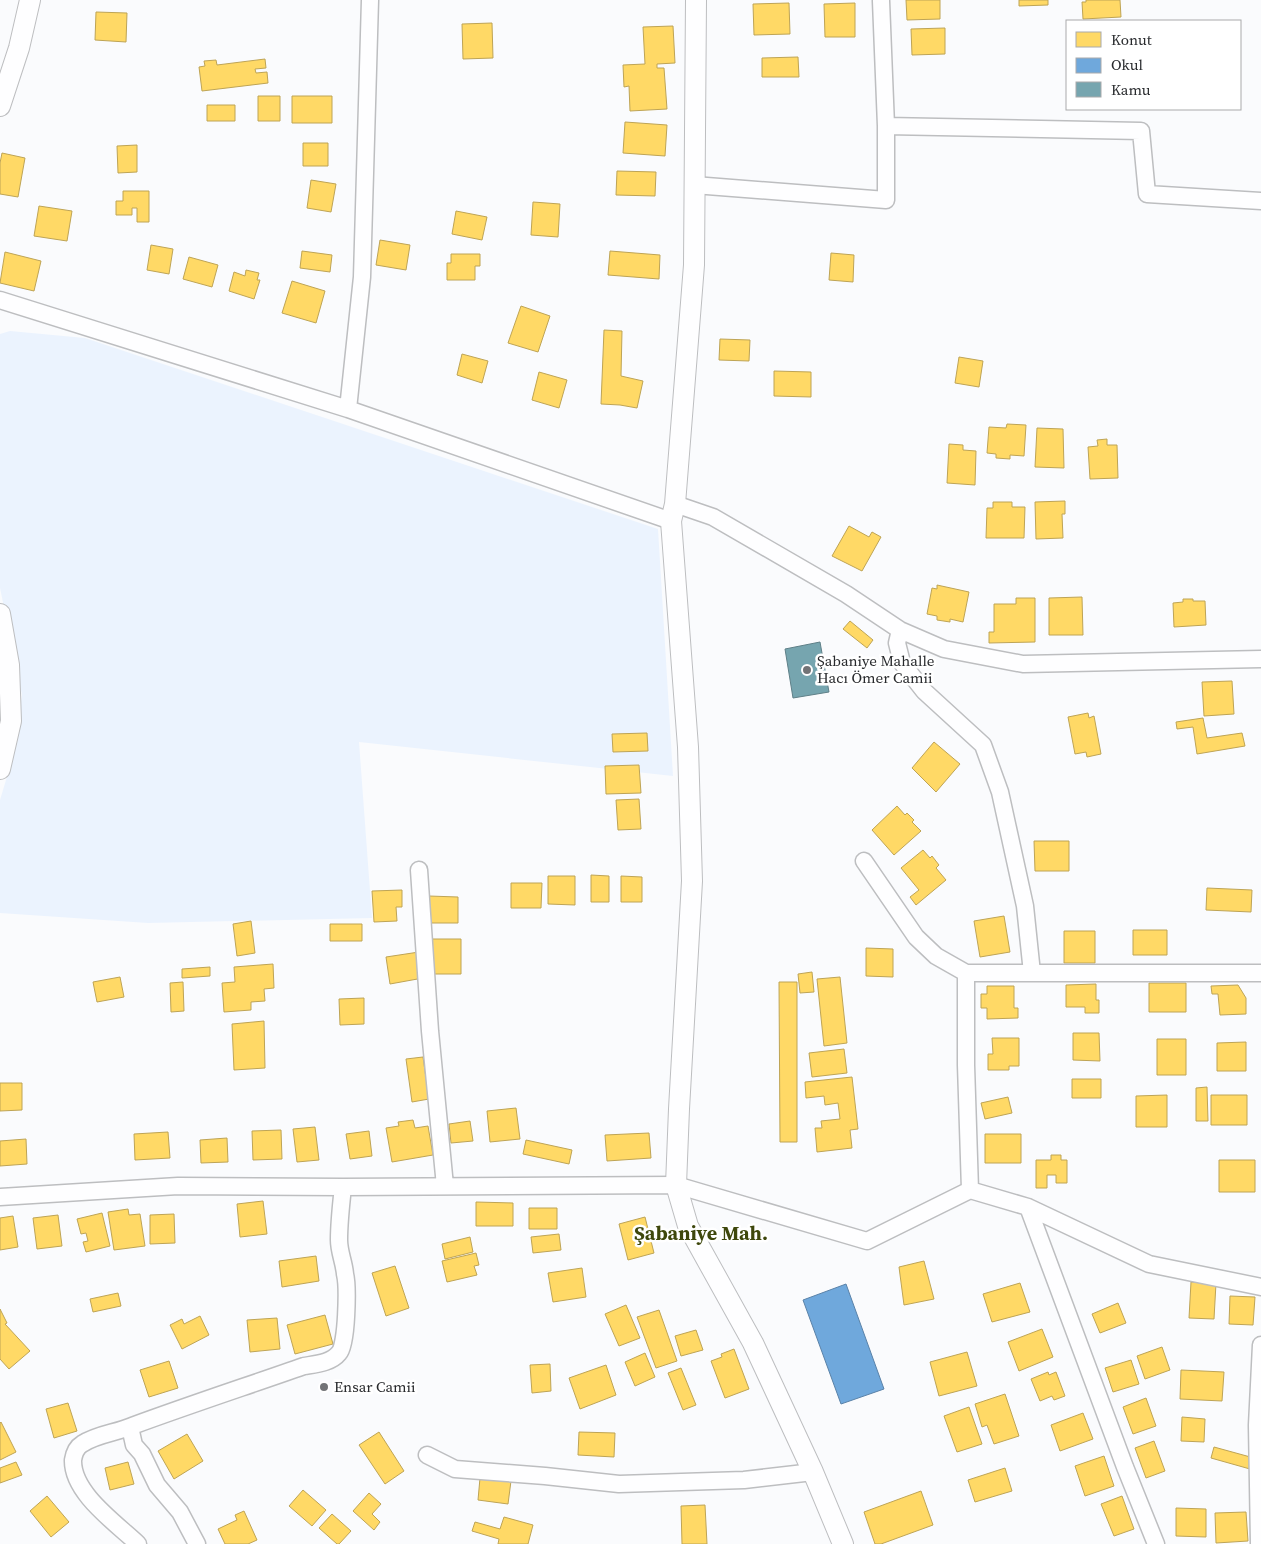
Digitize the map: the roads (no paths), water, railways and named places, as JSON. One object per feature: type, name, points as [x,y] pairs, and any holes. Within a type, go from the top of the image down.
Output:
[{"type":"street","points":[[0,106],[19,48],[30,0]]},
{"type":"street","points":[[348,409],[362,277],[370,0]]},
{"type":"street","points":[[696,0],[694,265],[673,513],[688,747],[692,881],[676,1185],[688,1226],[753,1343],[813,1472],[842,1544]]},
{"type":"street","points":[[694,185],[886,200],[886,126],[881,1]]},
{"type":"street","points":[[886,126],[1141,132],[1147,194],[1261,201]]},
{"type":"street","points":[[0,300],[673,513],[713,517],[846,594],[900,630],[944,649],[1023,664],[1261,659]]},
{"type":"street","points":[[0,614],[9,665],[12,721],[0,769]]},
{"type":"street","points":[[900,630],[897,643],[902,663],[924,691],[983,745],[1000,792],[1025,906],[1032,973]]},
{"type":"street","points":[[864,861],[916,937],[936,956],[966,973],[1261,973]]},
{"type":"street","points":[[419,870],[430,1031],[445,1186]]},
{"type":"street","points":[[966,973],[966,1065],[970,1190]]},
{"type":"street","points":[[0,1197],[178,1186],[676,1185],[867,1241],[970,1190],[1028,1206],[1149,1264],[1261,1287]]},
{"type":"street","points":[[138,1544],[90,1500],[80,1486],[73,1460],[74,1453],[80,1445],[94,1438],[130,1428],[304,1366],[320,1364],[341,1352],[344,1339],[347,1289],[339,1241],[343,1187]]},
{"type":"street","points":[[1028,1206],[1125,1467],[1156,1544]]},
{"type":"street","points":[[1259,1544],[1257,1425],[1261,1345]]},
{"type":"street","points":[[130,1428],[134,1445],[142,1454],[157,1485],[180,1512],[197,1544]]},
{"type":"street","points":[[427,1455],[455,1468],[619,1484],[744,1480],[813,1472]]},
{"type":"place","name":"Şabaniye Mahalle Hacı Ömer Camii","points":[[807,670]]},
{"type":"place","name":"Ensar Camii","points":[[324,1387]]},
{"type":"district","name":"Şabaniye Mah.","points":[[701,1233]]}]
